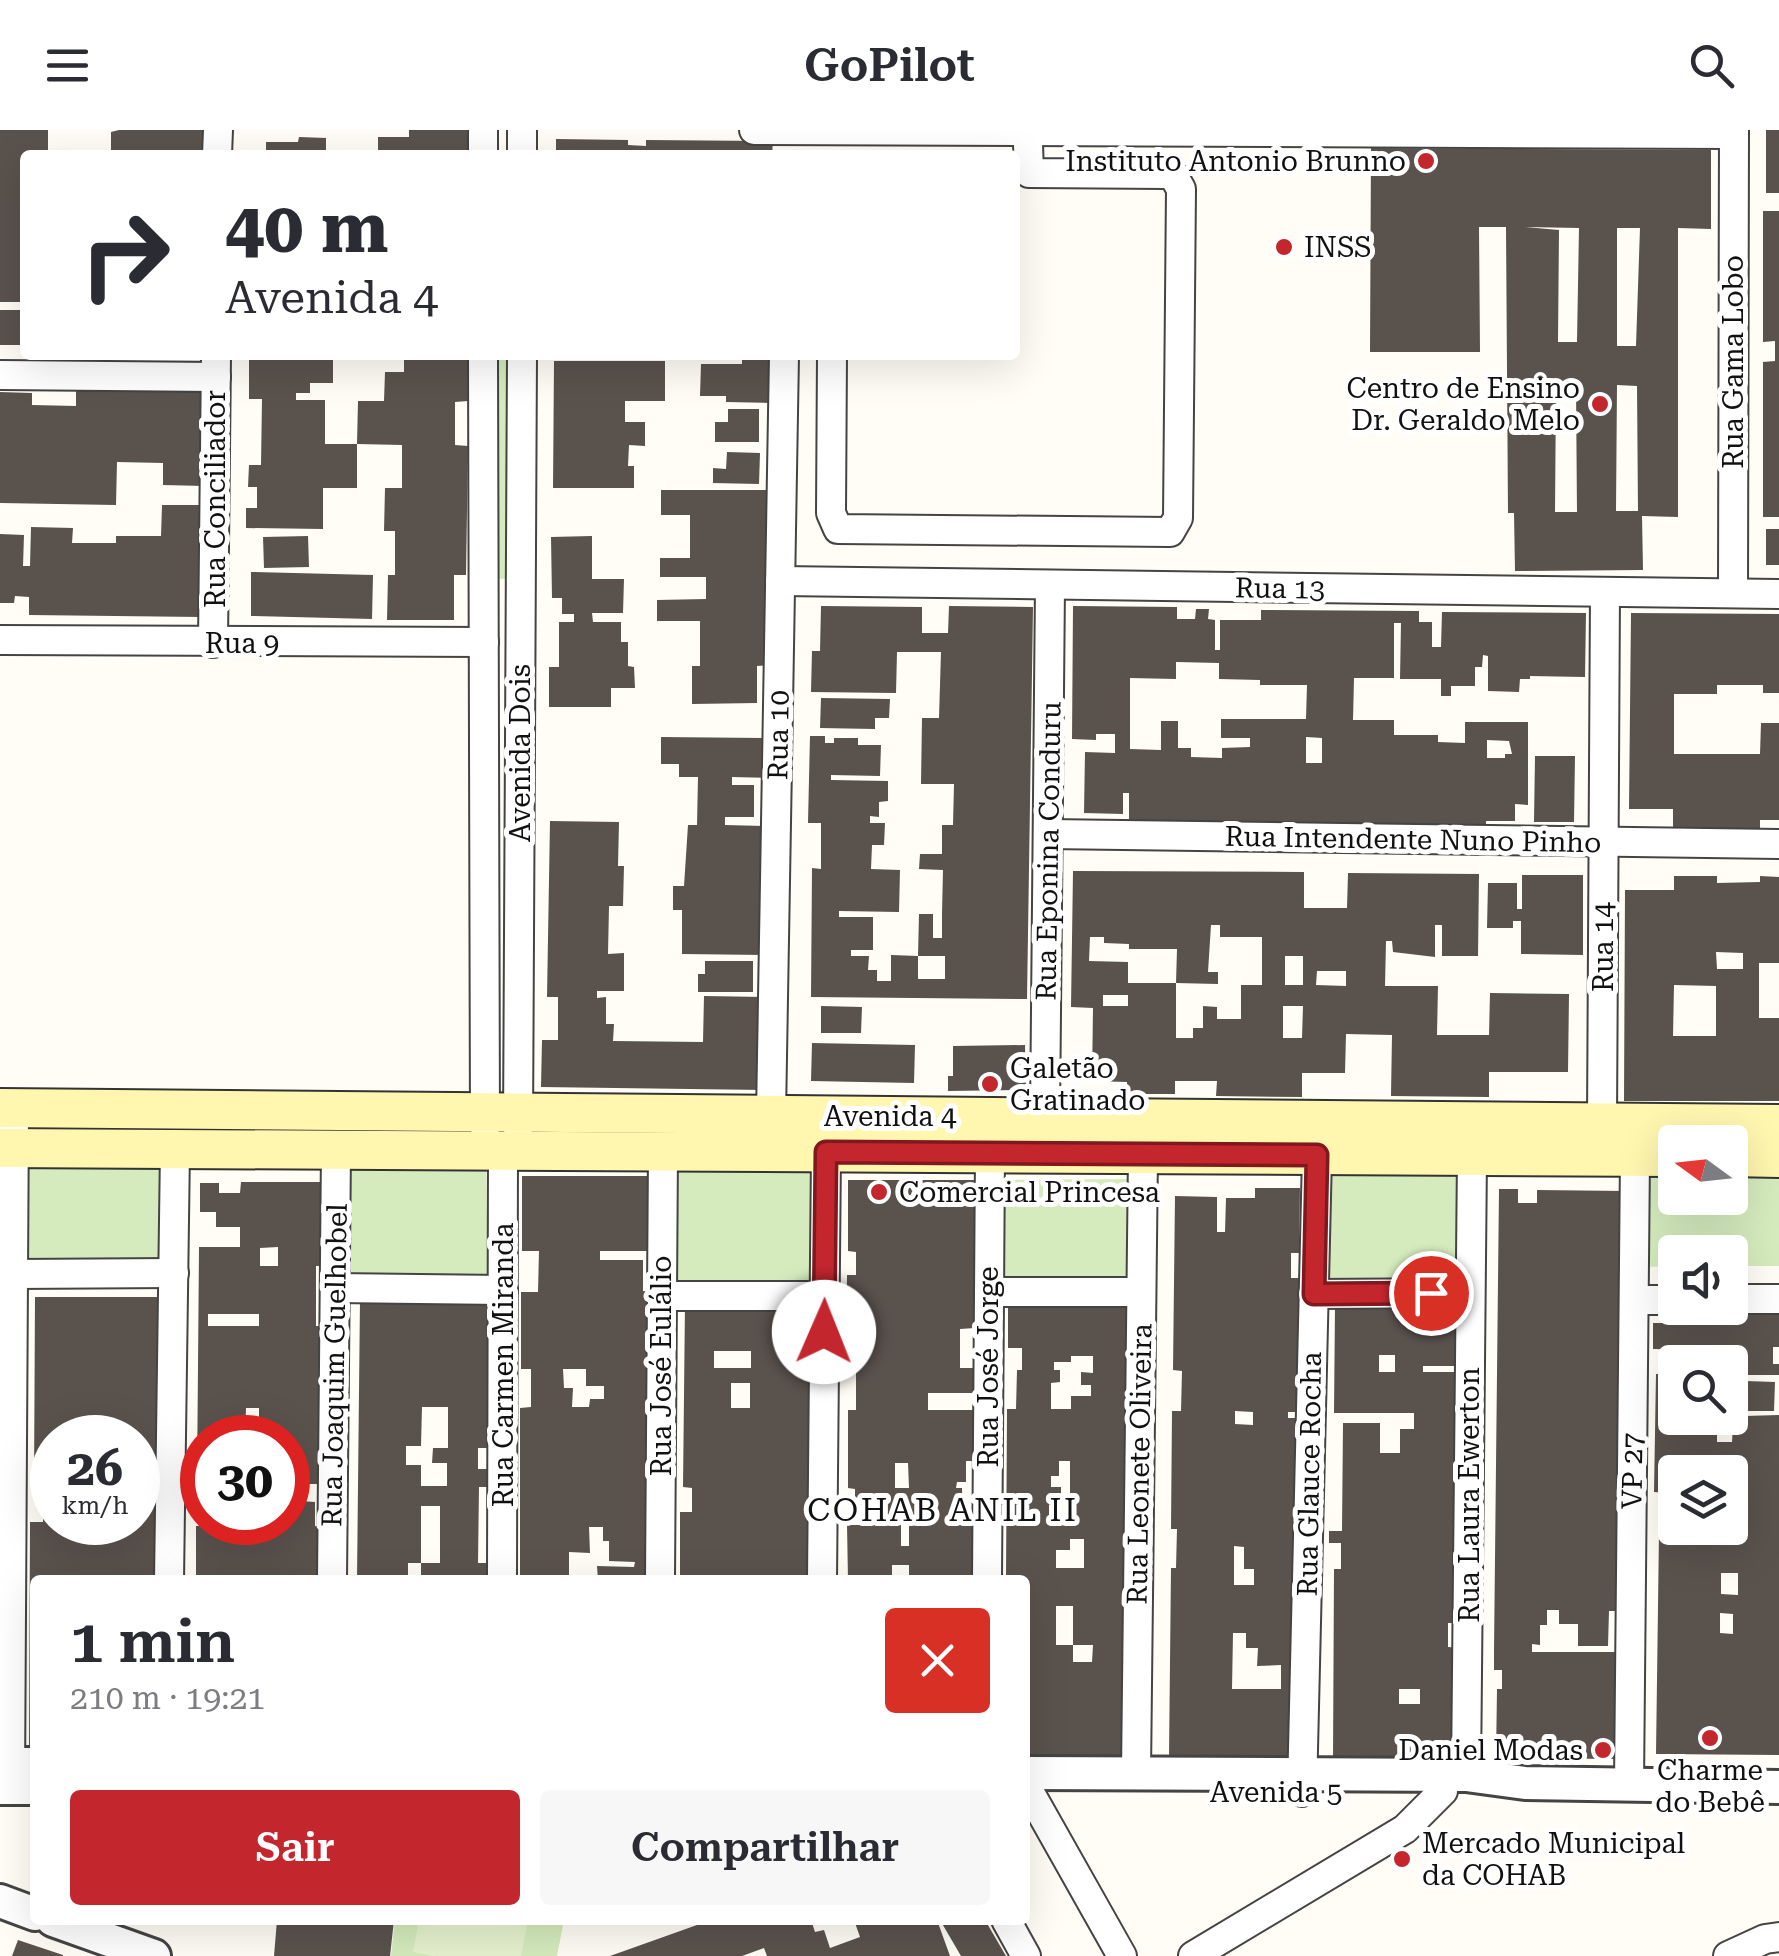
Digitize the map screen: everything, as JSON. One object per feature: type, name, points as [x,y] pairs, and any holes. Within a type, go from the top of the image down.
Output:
[{"type":"main road","name":"Avenida 4","points":[[7,1108],[771,1115],[900,1134],[990,1153],[1142,1154],[1221,1137],[1541,1139],[1635,1157],[1658,1157]]},
{"type":"main road","name":"Avenida 4","points":[[7,1148],[826,1152],[900,1134],[1045,1117],[1221,1137],[1317,1155],[1472,1156],[1602,1122],[1779,1124]]},
{"type":"main road","points":[[1748,1157],[1779,1158]]},
{"type":"street","points":[[754,130],[1734,132]]},
{"type":"street","name":"Rua Gama Lobo","points":[[1732,593],[1734,132]]},
{"type":"street","points":[[832,360],[831,513],[838,529],[1170,532],[1178,518],[1182,188],[1173,175],[1166,174],[1029,173],[1028,144]]},
{"type":"street","name":"Avenida Dois","points":[[484,360],[484,642],[502,1112]]},
{"type":"street","name":"Avenida Dois","points":[[502,1151],[522,360]]},
{"type":"street","name":"Rua 10","points":[[771,1115],[784,360]]},
{"type":"street","points":[[0,375],[216,366]]},
{"type":"street","name":"Rua Conciliador","points":[[214,643],[216,366]]},
{"type":"street","name":"Rua 13","points":[[780,581],[1779,594]]},
{"type":"street","name":"Rua Eponina Conduru","points":[[1045,1117],[1050,584]]},
{"type":"street","name":"Rua 14","points":[[1602,1122],[1605,592]]},
{"type":"street","name":"Rua 9","points":[[0,640],[484,642]]},
{"type":"street","name":"Rua Intendente Nuno Pinho","points":[[1048,834],[1779,844]]},
{"type":"street","points":[[7,1108],[13,1274],[15,1776]]},
{"type":"street","points":[[170,1575],[176,1149]]},
{"type":"street","name":"Rua Joaquim Guelhobel","points":[[332,1575],[336,1150]]},
{"type":"street","name":"Rua Carmen Miranda","points":[[502,1151],[502,1575]]},
{"type":"street","name":"Rua José Eulálio","points":[[660,1575],[663,1151]]},
{"type":"street","points":[[822,1575],[826,1152]]},
{"type":"street","name":"Rua José Jorge","points":[[987,1575],[990,1153]]},
{"type":"street","name":"Rua Leonete Oliveira","points":[[1136,1773],[1142,1154]]},
{"type":"street","name":"Rua Glauce Rocha","points":[[1302,1783],[1317,1155]]},
{"type":"street","name":"Rua Laura Ewerton","points":[[1454,1783],[1472,1156]]},
{"type":"street","name":"VP 27","points":[[1629,1784],[1635,1157]]},
{"type":"street","points":[[13,1274],[174,1273]]},
{"type":"street","points":[[335,1288],[503,1290]]},
{"type":"street","points":[[989,1292],[1141,1292]]},
{"type":"street","points":[[1314,1294],[1470,1293]]},
{"type":"street","points":[[662,1296],[824,1296]]},
{"type":"street","points":[[1748,1299],[1779,1299]]},
{"type":"street","points":[[1634,1300],[1658,1300]]},
{"type":"street","name":"Avenida 5","points":[[1030,1786],[1136,1773],[1302,1783]]},
{"type":"street","points":[[1193,1956],[1406,1829],[1454,1783]]},
{"type":"street","name":"Avenida 5","points":[[1030,1786],[1526,1783],[1779,1787]]},
{"type":"street","points":[[1030,1793],[1122,1956]]},
{"type":"street","points":[[67,1925],[154,1956]]},
{"type":"street","points":[[1009,1925],[1026,1956]]},
{"type":"street","points":[[1728,1956],[1765,1938],[1779,1936]]},
{"type":"green space","points":[[492,360],[512,360],[508,579],[490,579]]},
{"type":"green space","points":[[161,1154],[162,1258],[22,1259],[22,1155]]},
{"type":"green space","points":[[349,1159],[486,1162],[488,1280],[348,1279]]},
{"type":"green space","points":[[673,1164],[812,1167],[810,1284],[672,1281]]},
{"type":"green space","points":[[1644,1165],[1658,1165],[1658,1215],[1748,1215],[1748,1165],[1779,1165],[1779,1266],[1748,1266],[1748,1235],[1658,1235],[1658,1267],[1646,1267]]},
{"type":"green space","points":[[1323,1167],[1463,1168],[1461,1287],[1321,1286]]},
{"type":"green space","points":[[1136,1179],[1132,1281],[991,1285],[995,1180]]},
{"type":"green space","points":[[394,1925],[563,1925],[557,1956],[391,1956]]},
{"type":"green space","points":[[418,1925],[527,1925],[521,1956],[435,1956],[413,1952]]},
{"type":"building","points":[[0,130],[48,130],[48,150],[20,150],[20,302],[0,302]]},
{"type":"building","points":[[208,130],[207,150],[111,150],[111,132]]},
{"type":"building","points":[[409,130],[471,130],[471,150],[378,150],[378,137],[409,137]]},
{"type":"building","points":[[1766,130],[1779,130],[1779,193],[1766,193]]},
{"type":"building","points":[[299,137],[326,138],[326,150],[266,150],[266,142],[298,142]]},
{"type":"building","points":[[556,139],[628,140],[628,145],[646,146],[646,140],[773,141],[772,150],[556,150]]},
{"type":"building","points":[[1371,148],[1711,150],[1711,229],[1678,228],[1678,517],[1642,516],[1643,570],[1515,571],[1514,513],[1508,513],[1506,227],[1479,227],[1480,352],[1370,352]],"holes":[[[1525,227],[1579,228],[1577,342],[1558,342],[1559,230]],[[1617,228],[1640,228],[1636,346],[1617,346]],[[1556,385],[1576,386],[1577,512],[1555,512]],[[1617,385],[1637,386],[1638,511],[1616,511]]]},
{"type":"building","points":[[1763,211],[1779,211],[1779,517],[1763,517],[1763,362],[1775,361],[1775,341],[1763,342]]},
{"type":"building","points":[[0,310],[20,310],[20,345],[0,345]]},
{"type":"building","points":[[249,360],[333,360],[333,383],[310,383],[310,393],[296,393],[296,400],[325,400],[325,444],[357,444],[357,488],[323,488],[323,529],[246,528],[246,508],[257,508],[257,487],[248,487],[249,465],[261,465],[262,399],[249,399]]},
{"type":"building","points":[[404,360],[468,360],[468,401],[455,402],[455,445],[468,446],[466,575],[454,575],[454,620],[387,620],[388,575],[395,575],[395,531],[384,531],[385,488],[402,488],[402,445],[357,444],[358,401],[384,401],[385,372],[404,372]]},
{"type":"building","points":[[742,360],[770,360],[770,403],[726,402],[726,396],[700,396],[701,364],[742,364]]},
{"type":"building","points":[[554,361],[665,361],[665,401],[625,401],[625,422],[645,422],[645,446],[629,445],[628,466],[634,466],[634,488],[553,488]]},
{"type":"building","points":[[76,390],[205,391],[204,486],[163,485],[163,463],[117,462],[116,505],[0,503],[0,392],[32,393],[32,405],[76,406]]},
{"type":"building","points":[[728,409],[759,409],[759,442],[715,442],[715,422],[728,422]]},
{"type":"building","points":[[727,452],[760,453],[759,484],[713,483],[713,468],[726,469]]},
{"type":"building","points":[[661,490],[769,490],[769,665],[757,666],[757,703],[692,704],[692,666],[700,666],[700,621],[657,621],[657,600],[706,599],[706,577],[660,577],[660,558],[690,558],[690,515],[661,515]]},
{"type":"building","points":[[162,505],[203,505],[201,617],[29,615],[29,597],[15,596],[14,603],[0,603],[0,534],[24,535],[23,566],[30,566],[31,527],[73,528],[72,543],[116,543],[116,536],[161,536]]},
{"type":"building","points":[[1766,529],[1779,529],[1779,565],[1766,565]]},
{"type":"building","points":[[308,536],[309,567],[264,568],[263,537]]},
{"type":"building","points":[[592,536],[592,579],[624,579],[623,613],[592,613],[593,622],[621,622],[621,642],[628,642],[628,666],[634,667],[635,688],[611,688],[611,707],[549,707],[549,667],[559,667],[559,622],[574,622],[574,614],[562,614],[562,598],[552,598],[551,537]]},
{"type":"building","points":[[251,572],[373,575],[372,619],[251,616]]},
{"type":"building","points":[[821,606],[922,607],[922,633],[948,633],[949,606],[1033,607],[1027,999],[811,997],[812,868],[821,869],[821,823],[808,823],[810,736],[825,736],[825,743],[834,743],[834,738],[858,738],[858,745],[881,745],[880,776],[831,775],[831,780],[888,781],[888,801],[879,802],[879,817],[870,816],[870,823],[885,823],[884,845],[872,845],[871,869],[900,870],[899,912],[839,911],[839,917],[873,917],[873,950],[851,950],[851,956],[869,956],[868,970],[877,970],[877,981],[891,981],[891,955],[918,956],[919,914],[933,914],[933,938],[942,938],[943,870],[919,869],[920,854],[942,854],[942,825],[953,825],[954,784],[921,784],[922,718],[939,718],[941,652],[897,652],[896,693],[811,692],[812,651],[820,651]],"holes":[[[918,956],[945,956],[945,979],[918,979]]]},
{"type":"building","points":[[1073,606],[1177,607],[1177,619],[1195,619],[1196,609],[1209,609],[1208,619],[1215,620],[1215,650],[1220,650],[1220,620],[1261,620],[1261,610],[1419,611],[1419,622],[1432,622],[1432,647],[1441,647],[1442,612],[1586,613],[1585,677],[1530,676],[1520,679],[1519,692],[1488,691],[1488,656],[1483,655],[1482,667],[1475,667],[1475,686],[1451,686],[1451,696],[1441,696],[1441,679],[1400,679],[1401,623],[1394,623],[1394,678],[1354,678],[1353,720],[1394,720],[1394,735],[1438,735],[1438,742],[1465,743],[1465,722],[1528,722],[1528,805],[1515,804],[1515,821],[1486,821],[1486,832],[1437,831],[1437,825],[1392,824],[1392,833],[1129,830],[1129,793],[1123,793],[1123,814],[1084,813],[1085,752],[1115,753],[1115,734],[1096,734],[1096,740],[1072,739]],"holes":[[[1176,662],[1219,663],[1219,679],[1260,680],[1260,685],[1307,685],[1306,719],[1221,719],[1221,738],[1250,738],[1250,747],[1222,748],[1222,758],[1191,757],[1191,748],[1178,748],[1178,721],[1161,721],[1161,750],[1130,749],[1130,678],[1176,679]],[[1306,737],[1322,738],[1322,763],[1306,763]],[[1487,740],[1509,741],[1512,754],[1487,758]]]},
{"type":"building","points":[[1631,613],[1779,614],[1779,693],[1763,693],[1763,685],[1717,685],[1717,694],[1674,694],[1674,754],[1760,754],[1761,723],[1779,723],[1779,820],[1760,820],[1760,834],[1673,833],[1673,809],[1629,809]]},
{"type":"building","points":[[821,698],[890,699],[889,718],[875,718],[875,729],[820,728]]},
{"type":"building","points":[[661,737],[770,738],[770,778],[732,777],[732,785],[754,785],[754,817],[725,817],[725,825],[766,826],[764,955],[682,954],[682,910],[673,910],[673,886],[684,886],[688,825],[697,825],[698,777],[679,777],[679,764],[661,764]]},
{"type":"building","points":[[1535,756],[1575,756],[1574,822],[1534,822]]},
{"type":"building","points":[[550,821],[619,822],[618,866],[624,866],[623,906],[609,906],[608,954],[624,953],[624,991],[597,991],[597,998],[606,997],[606,1024],[614,1024],[613,1041],[703,1042],[704,996],[765,997],[764,1090],[541,1087],[542,1040],[558,1040],[558,997],[547,997]]},
{"type":"building","points":[[1073,871],[1304,872],[1304,908],[1347,908],[1348,873],[1479,874],[1478,956],[1442,956],[1442,925],[1435,925],[1435,957],[1393,952],[1392,941],[1386,941],[1385,986],[1438,986],[1437,1035],[1489,1035],[1490,993],[1569,994],[1568,1072],[1489,1072],[1489,1097],[1391,1096],[1392,1035],[1346,1034],[1345,1073],[1302,1073],[1302,1097],[1216,1096],[1217,1081],[1175,1081],[1175,1094],[1127,1094],[1127,1082],[1092,1081],[1093,1008],[1071,1007]],"holes":[[[1211,925],[1220,925],[1220,937],[1262,937],[1262,985],[1241,985],[1241,1019],[1217,1019],[1217,1007],[1203,1006],[1203,1028],[1193,1028],[1193,1038],[1176,1038],[1176,983],[1218,984],[1218,972],[1208,972]],[[1090,937],[1104,937],[1104,943],[1129,944],[1129,949],[1177,949],[1176,983],[1128,983],[1128,962],[1089,961]],[[1285,956],[1303,956],[1303,985],[1285,985]],[[1317,971],[1346,971],[1346,986],[1316,985]],[[1103,995],[1128,995],[1128,1006],[1103,1006]],[[1283,1006],[1303,1006],[1302,1038],[1283,1038]]]},
{"type":"building","points":[[1522,875],[1583,875],[1583,955],[1521,954],[1521,921],[1513,921],[1513,928],[1487,928],[1488,883],[1517,883],[1517,909],[1522,909]]},
{"type":"building","points":[[1674,876],[1717,876],[1717,883],[1760,882],[1760,876],[1779,877],[1779,963],[1759,963],[1759,1018],[1779,1018],[1779,1101],[1624,1101],[1625,890],[1674,890]],"holes":[[[1716,952],[1743,953],[1743,969],[1717,969]],[[1674,985],[1716,986],[1716,1036],[1673,1036]]]},
{"type":"building","points":[[705,961],[753,961],[753,992],[698,992],[698,974],[705,974]]},
{"type":"building","points":[[821,1006],[862,1007],[861,1033],[821,1033]]},
{"type":"building","points":[[812,1043],[915,1045],[914,1083],[811,1081]]},
{"type":"building","points":[[1025,1045],[1026,1090],[948,1091],[948,1076],[953,1076],[953,1046]]},
{"type":"building","points":[[522,1176],[651,1176],[651,1251],[600,1251],[600,1260],[643,1260],[643,1291],[652,1292],[651,1575],[598,1575],[597,1566],[634,1567],[635,1562],[609,1561],[609,1541],[603,1541],[603,1527],[589,1527],[590,1553],[569,1552],[569,1575],[520,1575],[520,1408],[531,1407],[531,1369],[521,1369],[521,1292],[538,1292],[539,1251],[522,1251]],"holes":[[[563,1369],[586,1369],[586,1386],[604,1386],[604,1399],[590,1399],[589,1407],[572,1407],[573,1388],[564,1388]]]},
{"type":"building","points":[[848,1180],[975,1180],[975,1328],[960,1329],[960,1368],[975,1368],[975,1393],[928,1393],[928,1410],[975,1410],[975,1461],[966,1461],[966,1482],[957,1482],[956,1488],[962,1488],[963,1525],[973,1525],[973,1575],[909,1575],[909,1565],[892,1565],[892,1575],[848,1575],[847,1525],[862,1525],[862,1516],[855,1516],[855,1489],[848,1488],[848,1410],[856,1410],[856,1369],[846,1368],[847,1275],[856,1275],[856,1252],[848,1251]],"holes":[[[895,1463],[908,1463],[909,1488],[895,1488]],[[901,1525],[909,1525],[909,1546],[901,1546]]]},
{"type":"building","points":[[241,1182],[328,1182],[328,1266],[316,1266],[316,1326],[325,1326],[325,1484],[310,1484],[310,1415],[259,1415],[259,1408],[246,1408],[246,1415],[198,1415],[199,1247],[240,1247],[240,1227],[216,1227],[216,1212],[200,1212],[200,1183],[219,1183],[219,1193],[240,1193]],"holes":[[[278,1247],[278,1266],[260,1266],[260,1248]],[[208,1314],[259,1314],[259,1326],[208,1326]]]},
{"type":"building","points":[[1255,1188],[1300,1188],[1299,1253],[1291,1253],[1291,1278],[1304,1278],[1303,1412],[1288,1412],[1288,1418],[1302,1418],[1297,1757],[1169,1756],[1171,1568],[1176,1568],[1177,1529],[1171,1529],[1172,1411],[1181,1411],[1182,1371],[1173,1370],[1175,1196],[1217,1197],[1217,1232],[1225,1232],[1226,1198],[1255,1198]],"holes":[[[1235,1411],[1253,1412],[1253,1425],[1235,1424]],[[1234,1546],[1244,1547],[1244,1569],[1254,1569],[1254,1585],[1234,1585]],[[1233,1633],[1246,1633],[1246,1648],[1258,1648],[1257,1666],[1281,1665],[1281,1689],[1232,1689]]]},
{"type":"building","points":[[1499,1189],[1518,1189],[1518,1203],[1537,1203],[1537,1190],[1625,1191],[1621,1611],[1609,1611],[1608,1646],[1578,1646],[1578,1624],[1559,1624],[1559,1610],[1547,1610],[1547,1625],[1540,1625],[1540,1645],[1532,1644],[1532,1652],[1622,1652],[1620,1759],[1496,1758],[1497,1689],[1502,1689],[1502,1670],[1494,1670]]},
{"type":"building","points":[[35,1297],[163,1297],[162,1575],[30,1575],[29,1752],[30,1522],[30,1545],[160,1545],[160,1415],[34,1415]]},
{"type":"building","points":[[360,1299],[489,1299],[487,1448],[478,1448],[478,1469],[488,1469],[488,1487],[479,1487],[478,1563],[489,1563],[488,1575],[421,1575],[421,1563],[408,1563],[408,1575],[357,1575]],"holes":[[[422,1407],[448,1407],[448,1448],[433,1448],[432,1463],[447,1463],[447,1486],[421,1486],[421,1465],[406,1465],[406,1446],[421,1446]],[[421,1506],[440,1506],[440,1563],[421,1563]]]},
{"type":"building","points":[[1008,1302],[1135,1302],[1131,1756],[1030,1756],[1030,1575],[1006,1575],[1007,1409],[1016,1409],[1022,1348],[1008,1348]],"holes":[[[1071,1356],[1093,1356],[1093,1373],[1081,1372],[1081,1385],[1091,1385],[1091,1396],[1071,1396],[1071,1409],[1051,1409],[1051,1383],[1060,1382],[1060,1370],[1054,1370],[1054,1362],[1071,1362]],[[1059,1461],[1070,1461],[1070,1515],[1053,1515],[1053,1505],[1061,1505],[1061,1487],[1051,1487],[1051,1476],[1059,1476]],[[1070,1539],[1084,1539],[1084,1568],[1056,1568],[1056,1550],[1070,1550]],[[1056,1606],[1073,1606],[1073,1645],[1056,1645]],[[1073,1645],[1093,1645],[1092,1662],[1073,1662]]]},
{"type":"building","points":[[685,1303],[815,1303],[813,1575],[680,1575],[680,1512],[692,1512],[692,1488],[683,1487]],"holes":[[[714,1351],[751,1351],[751,1368],[714,1368]],[[731,1383],[750,1383],[750,1408],[731,1408]]]},
{"type":"building","points":[[1335,1306],[1461,1306],[1461,1366],[1423,1366],[1423,1372],[1461,1372],[1460,1623],[1448,1623],[1448,1647],[1461,1648],[1460,1759],[1333,1758],[1334,1569],[1341,1569],[1341,1543],[1329,1543],[1329,1531],[1342,1531],[1343,1423],[1380,1423],[1380,1453],[1400,1453],[1400,1429],[1414,1429],[1414,1413],[1334,1413]],"holes":[[[1379,1355],[1395,1355],[1395,1372],[1379,1372]],[[1399,1689],[1420,1689],[1420,1704],[1399,1704]]]},
{"type":"building","points":[[1748,1308],[1779,1308],[1779,1347],[1773,1347],[1773,1364],[1779,1364],[1779,1375],[1748,1375],[1748,1345],[1658,1345],[1658,1349],[1653,1349],[1653,1323],[1748,1325]]},
{"type":"building","points":[[1656,1374],[1658,1435],[1717,1435],[1717,1442],[1732,1442],[1732,1435],[1748,1435],[1748,1416],[1779,1415],[1779,1755],[1656,1754],[1659,1545],[1748,1545],[1748,1455],[1658,1455],[1658,1492],[1654,1492]],"holes":[[[1721,1573],[1738,1573],[1738,1595],[1721,1594]],[[1720,1613],[1733,1614],[1733,1634],[1720,1633]]]},
{"type":"building","points":[[1748,1381],[1775,1382],[1774,1411],[1748,1411]]},
{"type":"building","points":[[310,1502],[315,1502],[315,1526],[324,1526],[324,1575],[196,1575],[196,1545],[310,1545]]},
{"type":"building","points":[[277,1925],[393,1925],[390,1956],[274,1956]]},
{"type":"building","points":[[697,1925],[813,1925],[815,1932],[824,1930],[830,1948],[860,1937],[856,1925],[939,1925],[950,1956],[767,1956],[764,1948],[742,1956],[610,1956]]},
{"type":"building","points":[[943,1925],[988,1925],[1006,1956],[961,1956]]},
{"type":"building","points":[[18,1940],[63,1955],[63,1956],[12,1956]]},
{"type":"place","name":"Instituto Antonio Brunno","points":[[1426,161]]},
{"type":"place","name":"INSS","points":[[1284,247]]},
{"type":"place","name":"Centro de Ensino Dr. Geraldo Melo","points":[[1600,404]]},
{"type":"place","name":"Galetão Gratinado","points":[[990,1084]]},
{"type":"place","name":"Comercial Princesa","points":[[879,1192]]},
{"type":"place","name":"Charme do Bebê","points":[[1710,1738]]},
{"type":"place","name":"Daniel Modas","points":[[1603,1750]]},
{"type":"place","name":"Mercado Municipal da COHAB","points":[[1402,1859]]},
{"type":"district","name":"COHAB ANIL II","points":[[943,1510]]},
{"type":"route","points":[[824,1332],[826,1152],[1317,1155],[1314,1294],[1431,1293]]}]
